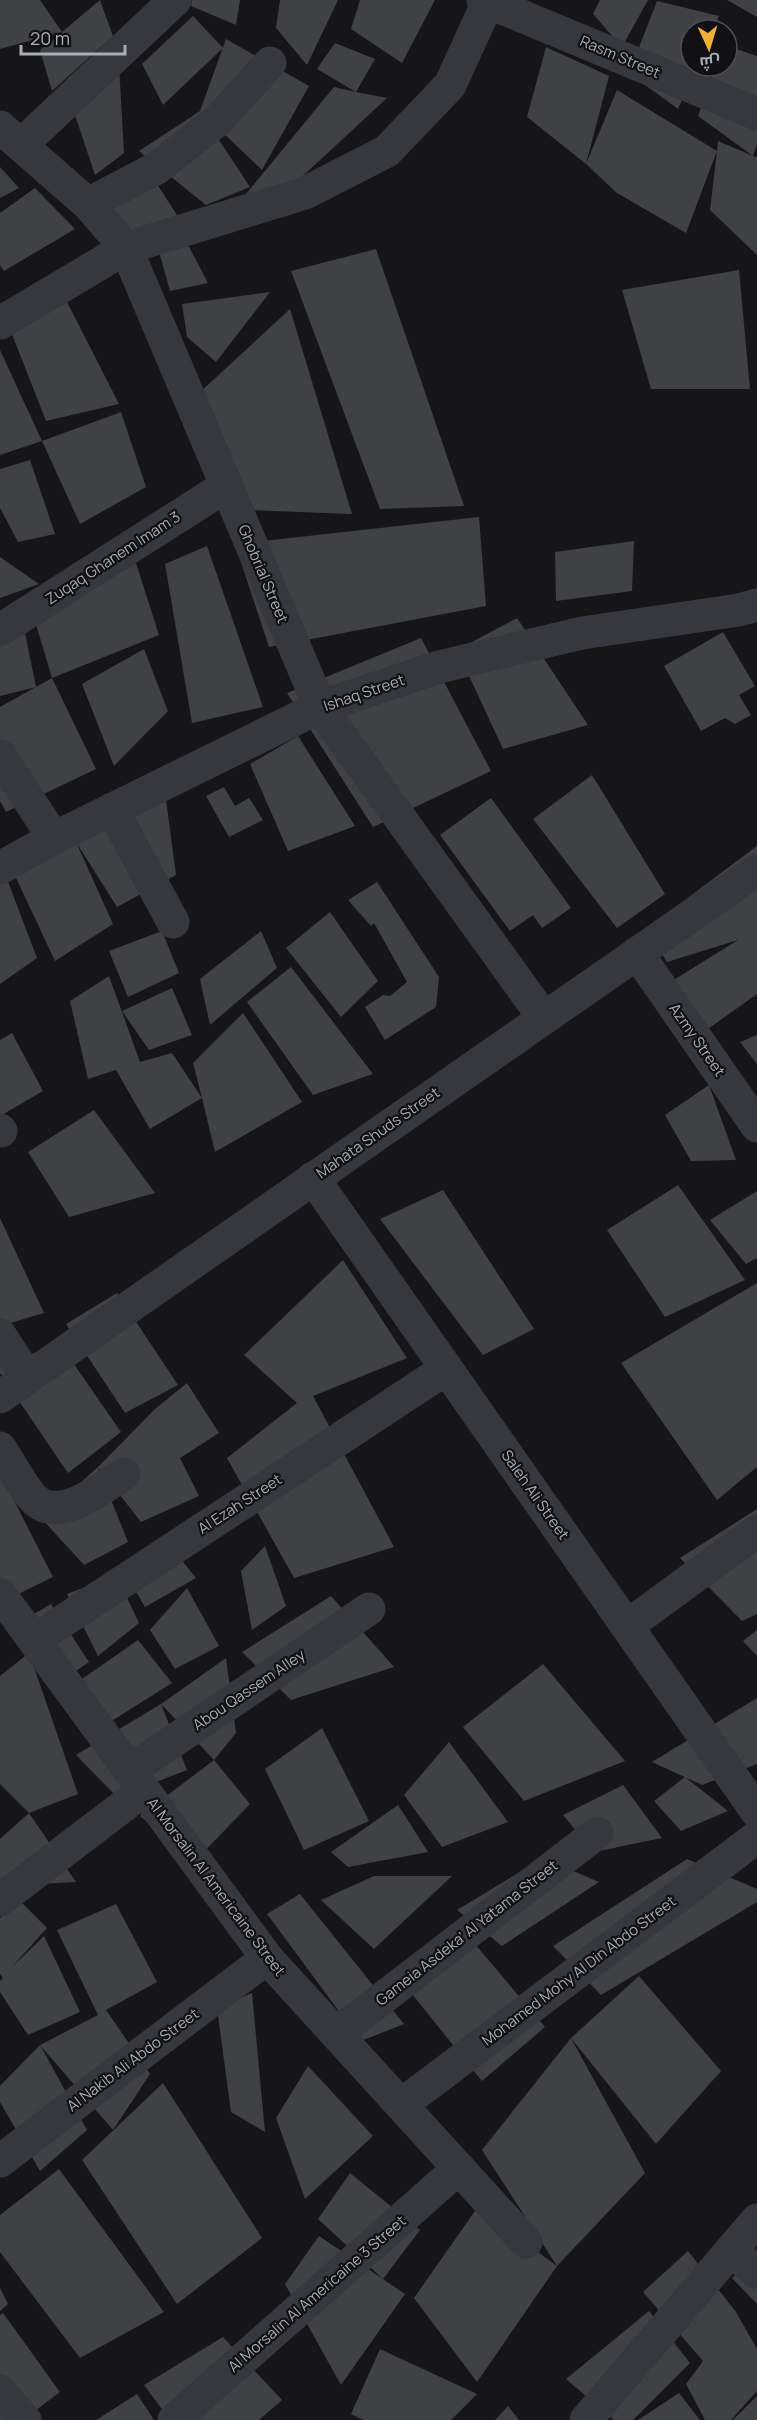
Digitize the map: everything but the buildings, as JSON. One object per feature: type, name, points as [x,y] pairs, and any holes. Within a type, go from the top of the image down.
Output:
[{"type":"street","points":[[10,136],[175,0]]},
{"type":"street","points":[[0,323],[126,248],[304,193],[387,151],[450,85],[502,4]]},
{"type":"street","name":"Rasm Street","points":[[502,4],[757,114]]},
{"type":"street","points":[[88,204],[157,168],[218,120],[270,63]]},
{"type":"street","name":"Ghobrial Street","points":[[10,136],[88,204],[126,248],[320,707],[544,1018]]},
{"type":"street","name":"Zuqaq Ghanem Imam 3","points":[[0,630],[226,486]]},
{"type":"street","name":"Ishaq Street","points":[[0,868],[54,838],[320,707],[439,668],[582,633],[740,610],[757,605]]},
{"type":"street","points":[[0,756],[54,838]]},
{"type":"street","points":[[112,809],[173,922]]},
{"type":"street","name":"Mahata Shuds Street","points":[[0,1397],[757,870]]},
{"type":"street","name":"Azmy Street","points":[[637,953],[757,1126]]},
{"type":"street","name":"Saleh Ali Street","points":[[313,1178],[757,1812]]},
{"type":"street","points":[[0,1335],[28,1378]]},
{"type":"street","name":"Al Ezah Street","points":[[34,1640],[446,1369]]},
{"type":"street","points":[[0,1448],[34,1499],[55,1508],[77,1503],[124,1474]]},
{"type":"street","points":[[627,1626],[757,1531]]},
{"type":"street","name":"Al Morsalin Al Americaine Street","points":[[0,1594],[267,1958],[526,2242]]},
{"type":"street","name":"Abou Qassem Alley","points":[[0,1900],[136,1781],[369,1609]]},
{"type":"street","name":"Gameia Asdeka' Al Yatama Street","points":[[336,2034],[597,1833]]},
{"type":"street","name":"Mohamed Mohy Al Din Abdo Street","points":[[401,2104],[757,1837]]},
{"type":"street","name":"Al Nakib Ali Abdo Street","points":[[0,2161],[267,1958]]},
{"type":"street","name":"Al Morsalin Al Americaine 3 Street","points":[[174,2420],[459,2168]]},
{"type":"street","points":[[586,2420],[757,2220]]},
{"type":"street","points":[[731,2250],[757,2272]]}]
